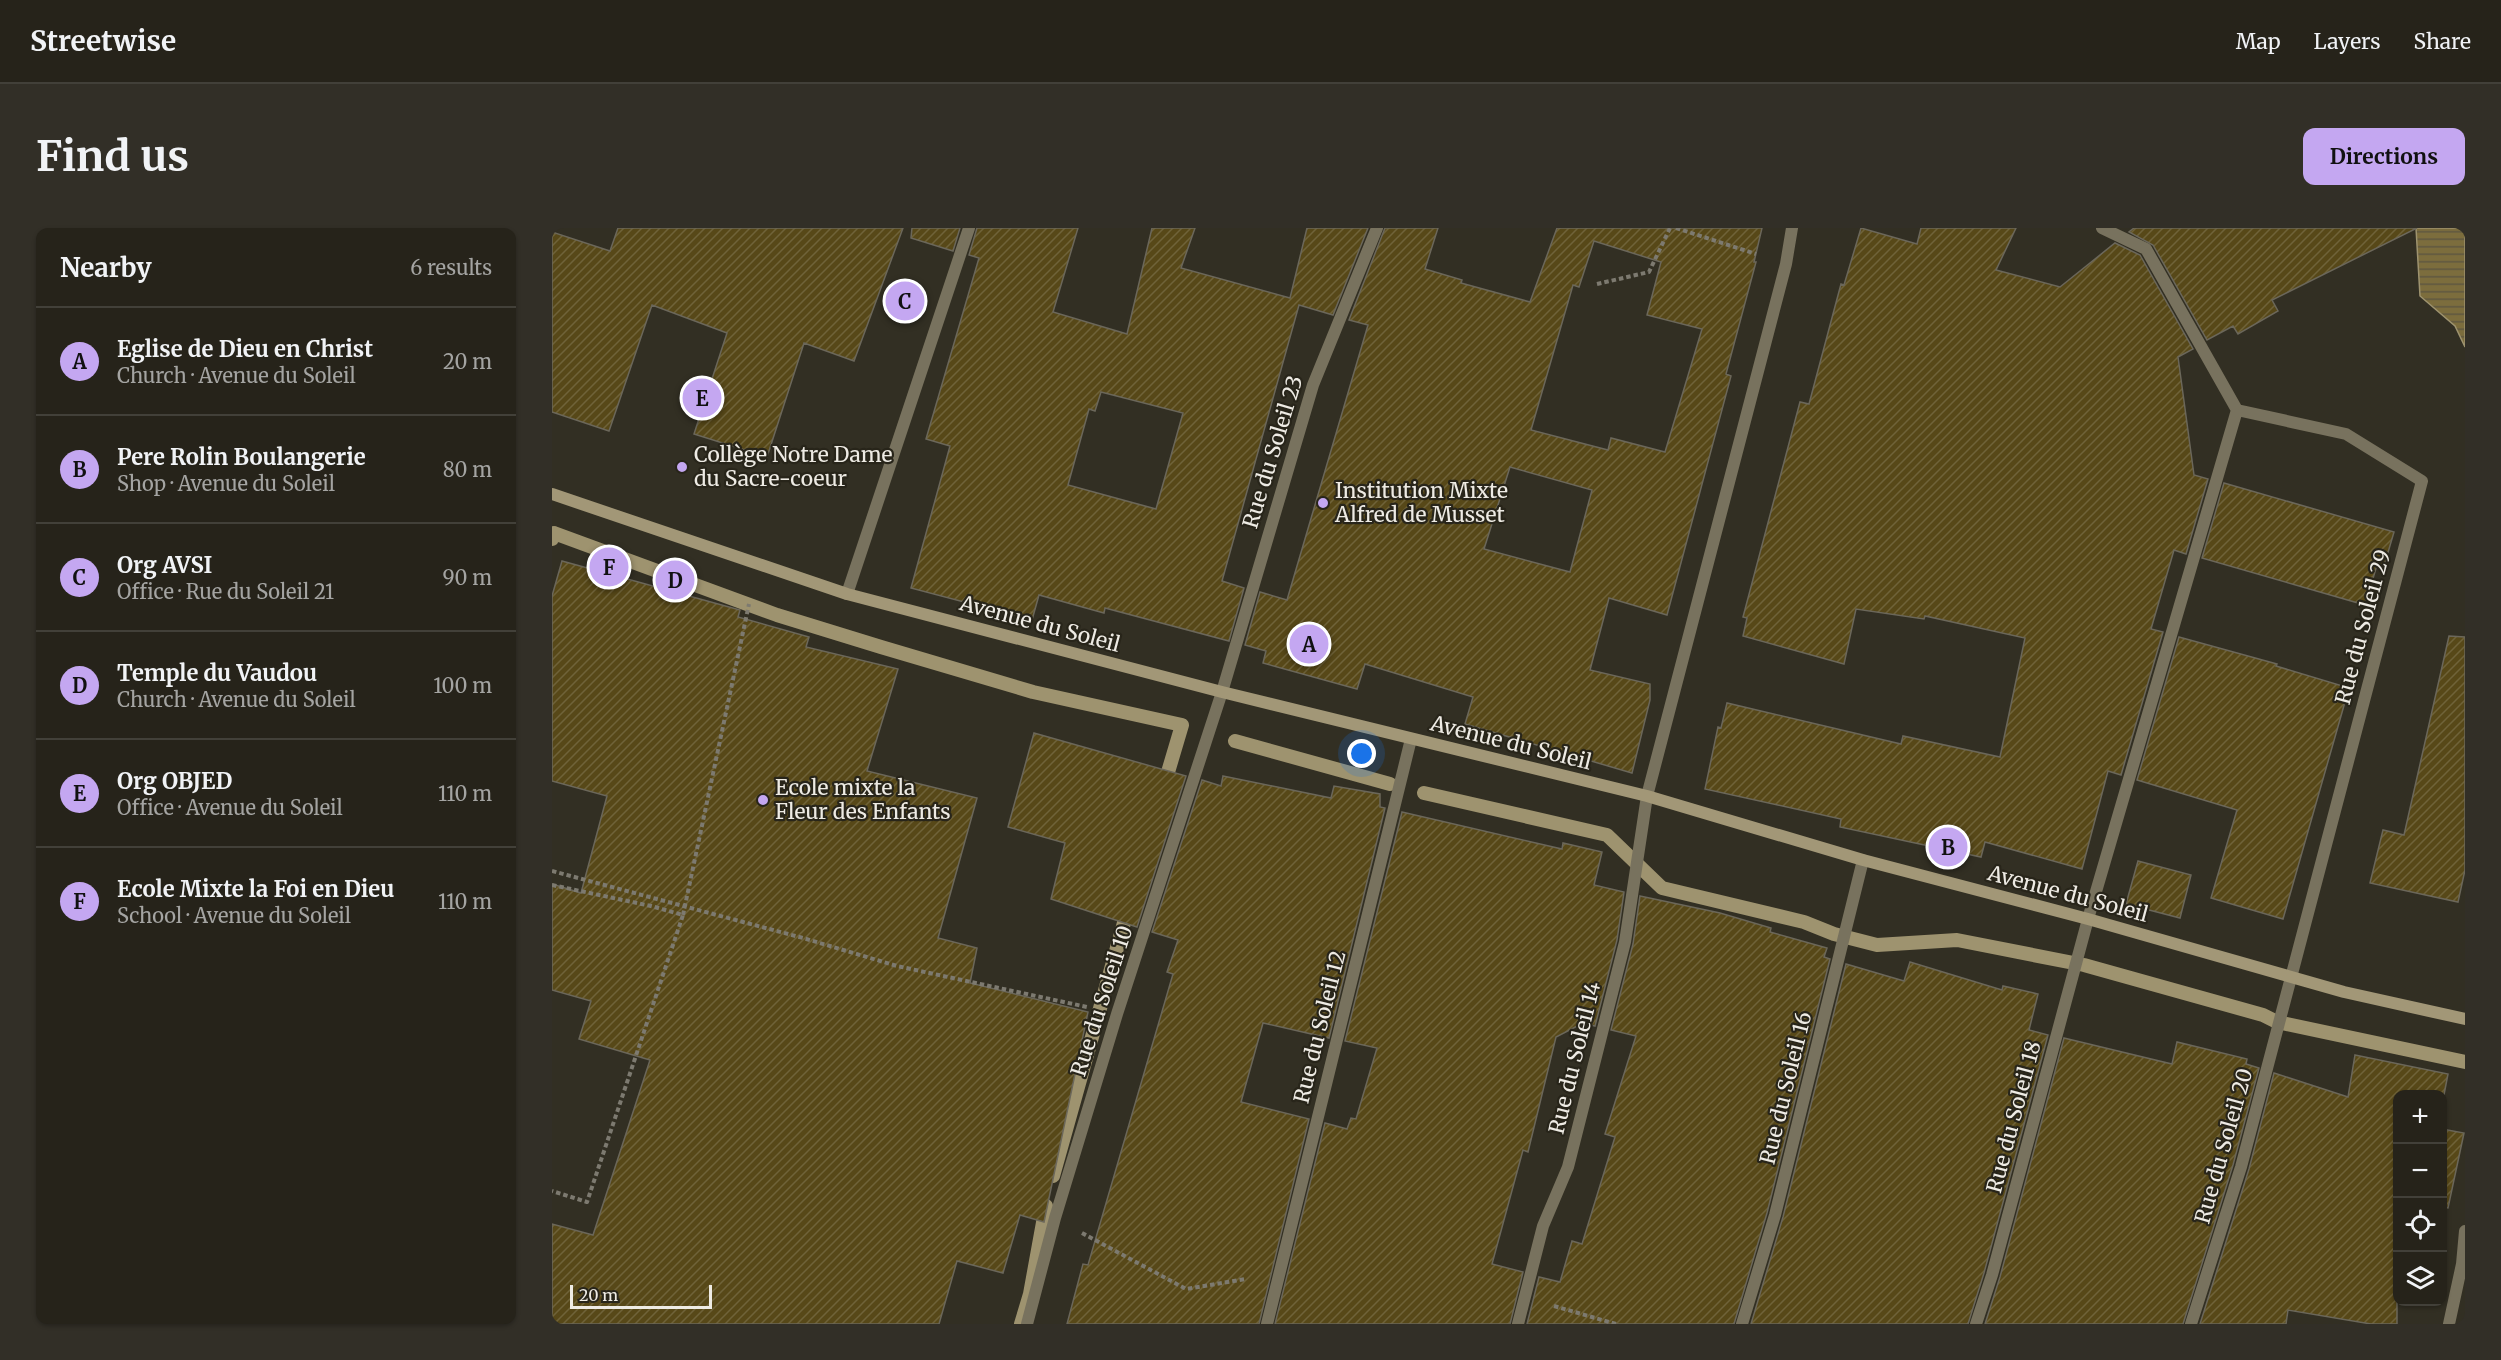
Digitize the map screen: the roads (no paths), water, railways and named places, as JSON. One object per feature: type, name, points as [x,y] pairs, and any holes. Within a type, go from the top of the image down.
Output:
[{"type":"street","points":[[847,594],[969,228]]},
{"type":"street","name":"Rue du Soleil 23","points":[[1222,692],[1313,385],[1377,228]]},
{"type":"street","name":"Rue du Soleil 14","points":[[1518,1324],[1544,1226],[1568,1167],[1625,942],[1647,796],[1786,264],[1792,228]]},
{"type":"street","points":[[2088,919],[2237,410],[2146,249],[2102,228]]},
{"type":"street","name":"Rue du Soleil 29","points":[[2237,410],[2346,434],[2422,482],[2290,976]]},
{"type":"street","name":"Avenue du Soleil","points":[[552,494],[847,594],[1222,692],[1647,796],[1863,860],[2088,919],[2344,992],[2465,1019]]},
{"type":"street","name":"Rue du Soleil 10","points":[[1026,1324],[1055,1218],[1117,1014],[1222,692]]},
{"type":"street","name":"Rue du Soleil 12","points":[[1267,1324],[1393,822],[1411,739]]},
{"type":"street","name":"Rue du Soleil 16","points":[[1742,1324],[1775,1215],[1863,860]]},
{"type":"street","name":"Rue du Soleil 18","points":[[1976,1324],[1995,1264],[2088,919]]},
{"type":"street","name":"Rue du Soleil 20","points":[[2191,1324],[2241,1167],[2290,976]]},
{"type":"street","points":[[2449,1324],[2462,1264],[2465,1231]]},
{"type":"waterway","points":[[552,539],[554,533],[777,615],[1033,692],[1182,725],[1163,789]]},
{"type":"waterway","points":[[1235,741],[1390,784]]},
{"type":"waterway","points":[[1424,793],[1607,835],[1662,888],[1804,922],[1834,934],[1877,945],[1957,940],[2084,965],[2263,1015],[2277,1022],[2465,1062]]},
{"type":"waterway","points":[[1053,1176],[1129,905]]},
{"type":"waterway","points":[[1021,1324],[1030,1294],[1046,1206]]},
{"type":"place","name":"Org AVSI","points":[[905,301]]},
{"type":"place","name":"Org OBJED","points":[[702,398]]},
{"type":"place","name":"Collège Notre Dame du Sacre-coeur","points":[[682,467]]},
{"type":"place","name":"Institution Mixte Alfred de Musset","points":[[1323,503]]},
{"type":"place","name":"Ecole Mixte la Foi en Dieu","points":[[609,567]]},
{"type":"place","name":"Temple du Vaudou","points":[[675,580]]},
{"type":"place","name":"Eglise de Dieu en Christ","points":[[1309,644]]},
{"type":"place","name":"Ecole mixte la Fleur des Enfants","points":[[763,800]]},
{"type":"place","name":"Pere Rolin Boulangerie","points":[[1948,847]]}]
